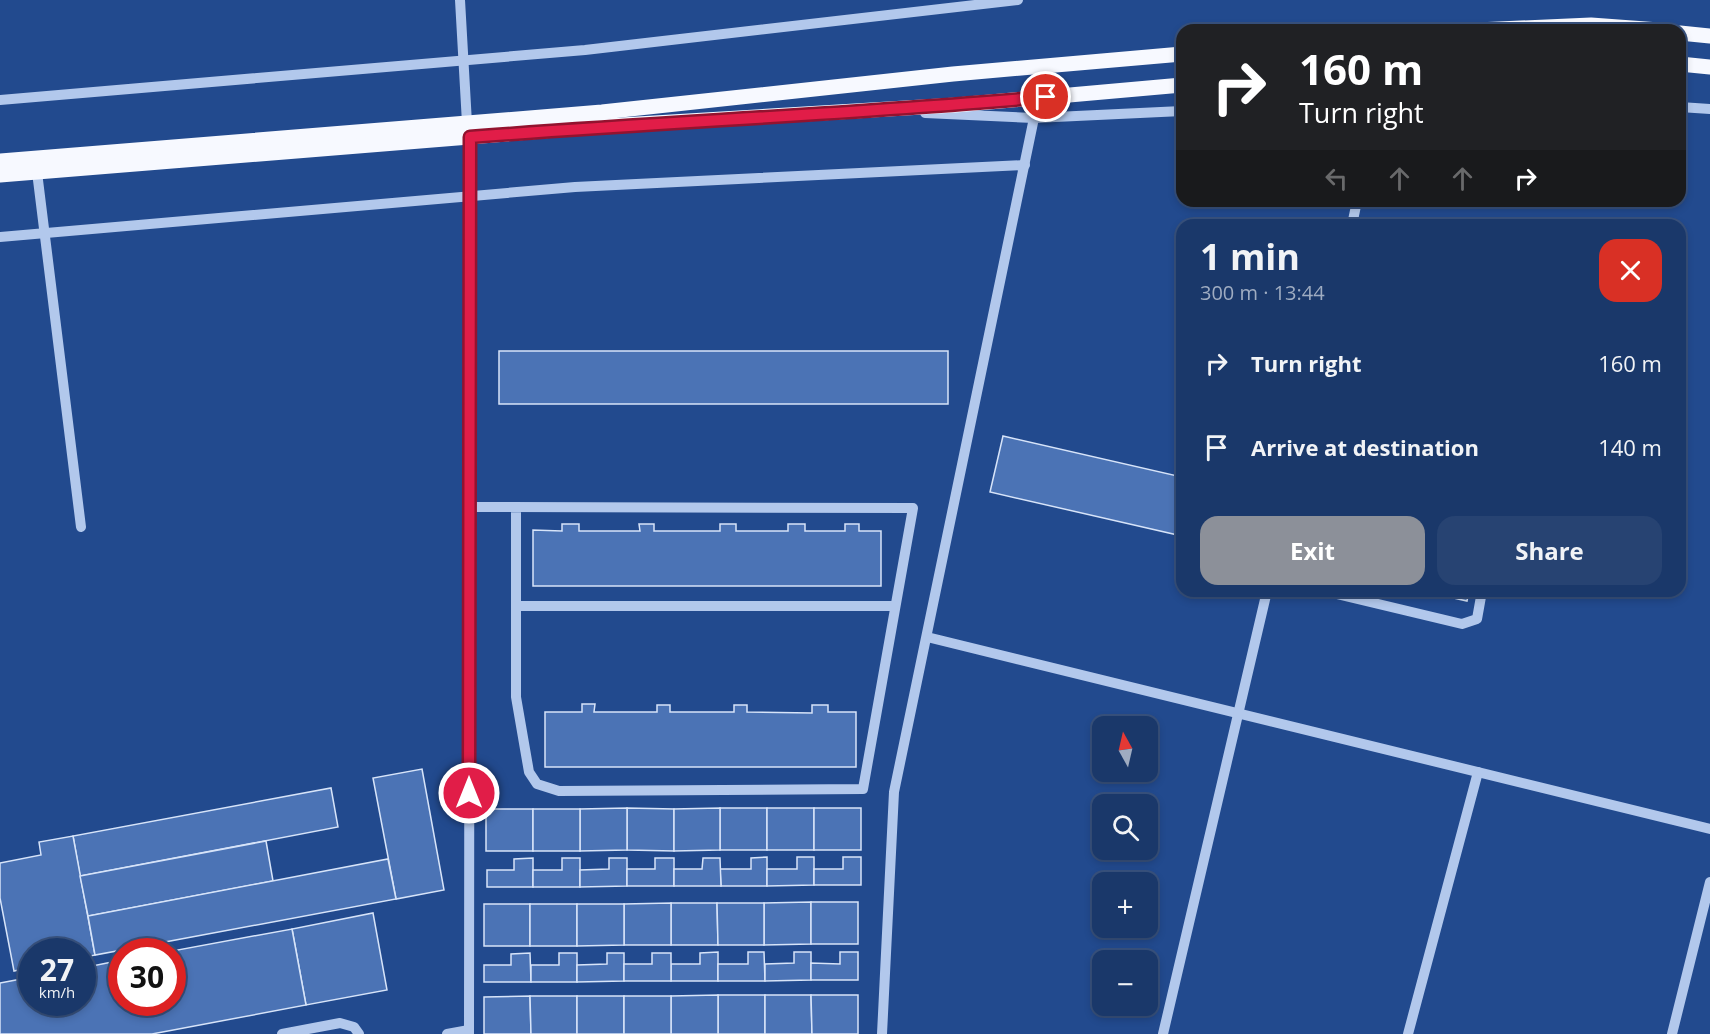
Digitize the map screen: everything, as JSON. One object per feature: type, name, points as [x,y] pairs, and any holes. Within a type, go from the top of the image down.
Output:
[{"type":"main road","points":[[1686,34],[1710,36]]},
{"type":"main road","points":[[0,176],[468,130],[602,112],[953,74],[1176,55]]},
{"type":"main road","points":[[1686,65],[1710,67]]},
{"type":"main road","points":[[0,161],[468,130],[604,126],[956,105],[1176,86]]},
{"type":"street","points":[[447,1034],[469,1032],[470,196],[460,0]]},
{"type":"street","points":[[0,100],[585,50],[1018,0]]},
{"type":"street","points":[[1686,107],[1710,109]]},
{"type":"street","points":[[868,110],[1034,118],[1176,111]]},
{"type":"street","points":[[882,1034],[894,792],[1034,118]]},
{"type":"street","points":[[0,237],[575,187],[1025,165]]},
{"type":"street","points":[[38,172],[81,527]]},
{"type":"street","points":[[470,507],[516,507],[913,508],[863,789],[559,791],[537,784],[529,772],[516,697],[516,507]]},
{"type":"street","points":[[1163,1034],[1266,597]]},
{"type":"street","points":[[1348,597],[1462,624],[1476,619],[1481,597]]},
{"type":"street","points":[[516,606],[896,606]]},
{"type":"street","points":[[927,638],[1710,829]]},
{"type":"street","points":[[1408,1034],[1479,772]]},
{"type":"street","points":[[1672,1034],[1710,884]]},
{"type":"street","points":[[282,1034],[340,1023],[354,1027],[359,1034]]},
{"type":"building","points":[[499,351],[948,351],[948,404],[499,404]]},
{"type":"building","points":[[1003,436],[1176,476],[1176,535],[990,492]]},
{"type":"building","points":[[562,524],[579,524],[579,531],[640,531],[639,524],[654,524],[654,531],[720,531],[720,524],[736,524],[736,531],[788,531],[788,524],[805,524],[805,531],[845,531],[845,524],[859,524],[859,531],[881,531],[881,586],[533,586],[533,530],[562,531]]},
{"type":"building","points":[[1449,597],[1468,597],[1467,601]]},
{"type":"building","points":[[582,704],[595,704],[594,712],[657,712],[657,705],[670,705],[670,712],[734,712],[734,705],[747,705],[747,712],[812,713],[812,705],[828,705],[828,712],[856,712],[856,767],[545,767],[545,712],[582,712]]},
{"type":"building","points":[[422,769],[444,890],[396,899],[373,778]]},
{"type":"building","points":[[331,788],[338,827],[80,876],[73,836]]},
{"type":"building","points":[[627,808],[674,809],[674,851],[627,850]]},
{"type":"building","points":[[627,808],[627,850],[580,851],[580,809]]},
{"type":"building","points":[[720,808],[767,808],[767,850],[720,850]]},
{"type":"building","points":[[720,808],[720,850],[674,851],[674,809]]},
{"type":"building","points":[[767,808],[814,808],[814,850],[767,850]]},
{"type":"building","points":[[814,808],[861,808],[861,850],[814,850]]},
{"type":"building","points":[[486,809],[533,809],[533,851],[486,851]]},
{"type":"building","points":[[533,809],[580,809],[580,851],[533,851]]},
{"type":"building","points":[[73,836],[92,938],[18,938],[18,970],[14,971],[0,898],[0,863],[41,855],[39,842]]},
{"type":"building","points":[[266,841],[273,881],[88,916],[80,876]]},
{"type":"building","points":[[767,857],[767,886],[721,886],[720,869],[751,869],[751,858]]},
{"type":"building","points":[[797,857],[814,857],[814,885],[767,886],[767,869],[797,869]]},
{"type":"building","points":[[843,857],[861,857],[861,885],[814,885],[814,869],[843,869]]},
{"type":"building","points":[[533,858],[533,887],[487,887],[487,870],[514,870],[514,859]]},
{"type":"building","points":[[562,858],[580,858],[580,887],[533,887],[533,870],[562,870]]},
{"type":"building","points":[[609,858],[627,858],[627,886],[580,887],[580,870],[609,869]]},
{"type":"building","points":[[655,858],[674,858],[674,886],[627,886],[627,869],[655,869]]},
{"type":"building","points":[[703,858],[720,858],[721,886],[674,886],[674,869],[702,869]]},
{"type":"building","points":[[388,859],[396,899],[186,938],[108,938],[108,953],[96,955],[96,938],[92,938],[88,916]]},
{"type":"building","points":[[811,902],[811,944],[764,945],[764,903]]},
{"type":"building","points":[[811,902],[858,902],[858,944],[811,944]]},
{"type":"building","points":[[671,903],[717,903],[718,945],[671,945]]},
{"type":"building","points":[[671,903],[671,945],[624,945],[624,904]]},
{"type":"building","points":[[717,903],[764,903],[764,945],[718,945]]},
{"type":"building","points":[[484,904],[530,904],[530,946],[484,946]]},
{"type":"building","points":[[530,904],[577,904],[577,946],[530,946]]},
{"type":"building","points":[[577,904],[624,904],[624,945],[577,946]]},
{"type":"building","points":[[373,913],[387,990],[306,1005],[292,929]]},
{"type":"building","points":[[292,929],[306,1005],[152,1034],[0,1034],[0,983],[18,980],[18,1016],[96,1016],[96,965],[108,963],[108,1016],[186,1016],[186,948]]},
{"type":"building","points":[[718,952],[718,981],[671,981],[671,964],[700,964],[700,953]]},
{"type":"building","points":[[748,952],[764,952],[765,981],[718,981],[718,964],[748,964]]},
{"type":"building","points":[[794,952],[811,952],[811,980],[765,981],[765,964],[794,963]]},
{"type":"building","points":[[840,952],[858,952],[858,980],[811,980],[811,963],[840,964]]},
{"type":"building","points":[[530,953],[531,982],[484,982],[484,965],[511,965],[511,954]]},
{"type":"building","points":[[559,953],[577,953],[577,982],[531,982],[531,965],[559,965]]},
{"type":"building","points":[[607,953],[624,953],[624,981],[577,982],[577,965],[607,964]]},
{"type":"building","points":[[652,953],[671,953],[671,981],[624,981],[624,964],[652,964]]},
{"type":"building","points":[[718,995],[765,995],[765,1034],[718,1034]]},
{"type":"building","points":[[718,995],[718,1034],[671,1034],[671,996]]},
{"type":"building","points":[[765,995],[811,995],[812,1034],[765,1034]]},
{"type":"building","points":[[811,995],[858,995],[858,1034],[812,1034]]},
{"type":"building","points":[[530,996],[531,1034],[484,1034],[484,997]]},
{"type":"building","points":[[530,996],[577,996],[577,1034],[531,1034]]},
{"type":"building","points":[[577,996],[624,996],[624,1034],[577,1034]]},
{"type":"building","points":[[624,996],[671,996],[671,1034],[624,1034]]},
{"type":"route","points":[[469,793],[470,137],[1046,97]]}]
